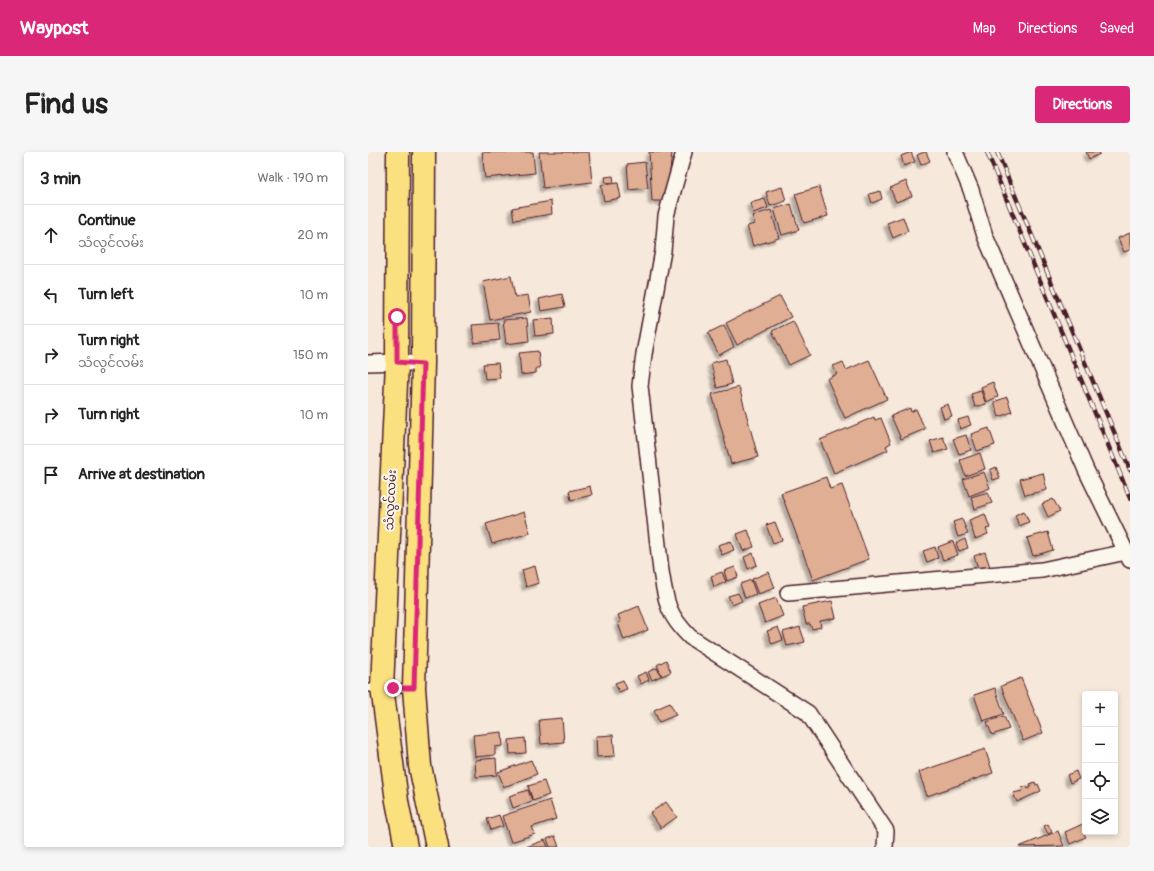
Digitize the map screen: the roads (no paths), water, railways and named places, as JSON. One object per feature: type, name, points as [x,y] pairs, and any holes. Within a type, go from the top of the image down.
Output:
[{"type":"main road","name":"သံလွင်လမ်း","points":[[398,152],[397,362],[375,688],[406,847]]},
{"type":"main road","points":[[424,152],[423,364],[414,688],[420,766],[437,847]]},
{"type":"street","points":[[684,152],[666,216],[664,251],[644,354],[640,386],[660,563],[666,600],[675,622],[690,637],[808,713],[886,831],[885,847]]},
{"type":"street","points":[[788,593],[1042,570],[1128,556],[1086,470],[992,251],[956,152]]},
{"type":"street","points":[[368,363],[397,362],[423,364]]},
{"type":"lane","points":[[375,688],[414,688]]},
{"type":"railway","points":[[987,152],[1130,498]]},
{"type":"railway","points":[[997,152],[1130,470]]}]
